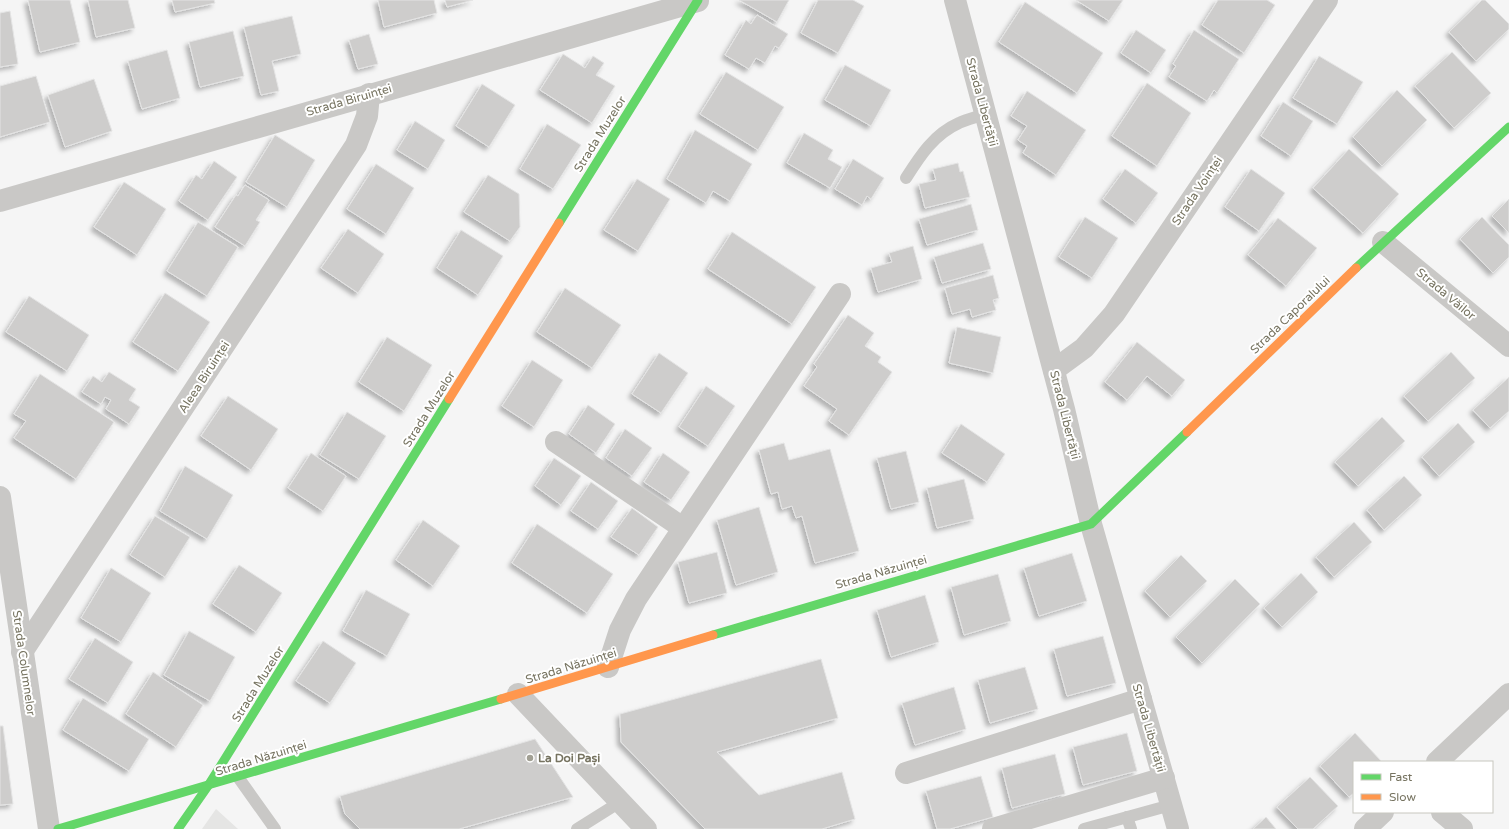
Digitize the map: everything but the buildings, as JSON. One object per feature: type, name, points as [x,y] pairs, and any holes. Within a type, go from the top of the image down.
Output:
[{"type":"street","name":"Strada Biruinței","points":[[0,201],[698,0]]},
{"type":"street","name":"Strada Muzelor","points":[[178,829],[208,786],[698,0]]},
{"type":"street","name":"Strada Libertății","points":[[955,0],[1054,370],[1091,524],[1178,829]]},
{"type":"street","name":"Strada Voinței","points":[[1054,370],[1084,348],[1114,314],[1327,0]]},
{"type":"street","name":"Aleea Biruinței","points":[[22,652],[356,145],[367,116],[369,94]]},
{"type":"street","name":"Strada Caporalului","points":[[1091,524],[1383,242],[1509,127]]},
{"type":"street","name":"Strada Văilor","points":[[1383,242],[1509,346]]},
{"type":"street","points":[[608,668],[620,630],[636,599],[840,294]]},
{"type":"street","points":[[556,442],[683,528]]},
{"type":"street","name":"Strada Columnelor","points":[[0,497],[49,829]]},
{"type":"street","name":"Strada Năzuinței","points":[[58,829],[608,668],[850,594],[1091,524]]},
{"type":"street","points":[[518,694],[646,829]]},
{"type":"street","points":[[1438,761],[1509,694]]},
{"type":"street","points":[[906,773],[1141,698]]},
{"type":"street","points":[[993,829],[1164,778]]},
{"type":"street","points":[[1365,829],[1382,813]]},
{"type":"street","points":[[1443,813],[1462,829]]},
{"type":"lane","points":[[906,178],[919,156],[931,142],[958,123],[985,114]]},
{"type":"lane","points":[[238,777],[276,829]]},
{"type":"lane","points":[[577,829],[620,802]]},
{"type":"lane","points":[[1084,829],[1171,805]]},
{"type":"lane","points":[[1127,817],[1131,829]]},
{"type":"shaded area","points":[[216,809],[238,829],[202,829]]},
{"type":"traffic: fast","points":[[559,223],[698,0]]},
{"type":"traffic: fast","points":[[1356,268],[1509,127]]},
{"type":"traffic: fast","points":[[178,829],[208,786],[449,399]]},
{"type":"traffic: fast","points":[[713,635],[1091,524],[1187,432]]},
{"type":"traffic: fast","points":[[58,829],[501,699]]},
{"type":"traffic: slow","points":[[449,399],[559,223]]},
{"type":"traffic: slow","points":[[1187,432],[1356,268]]},
{"type":"traffic: slow","points":[[501,699],[713,635]]},
{"type":"place","name":"La Doi Pași","points":[[530,758]]}]
